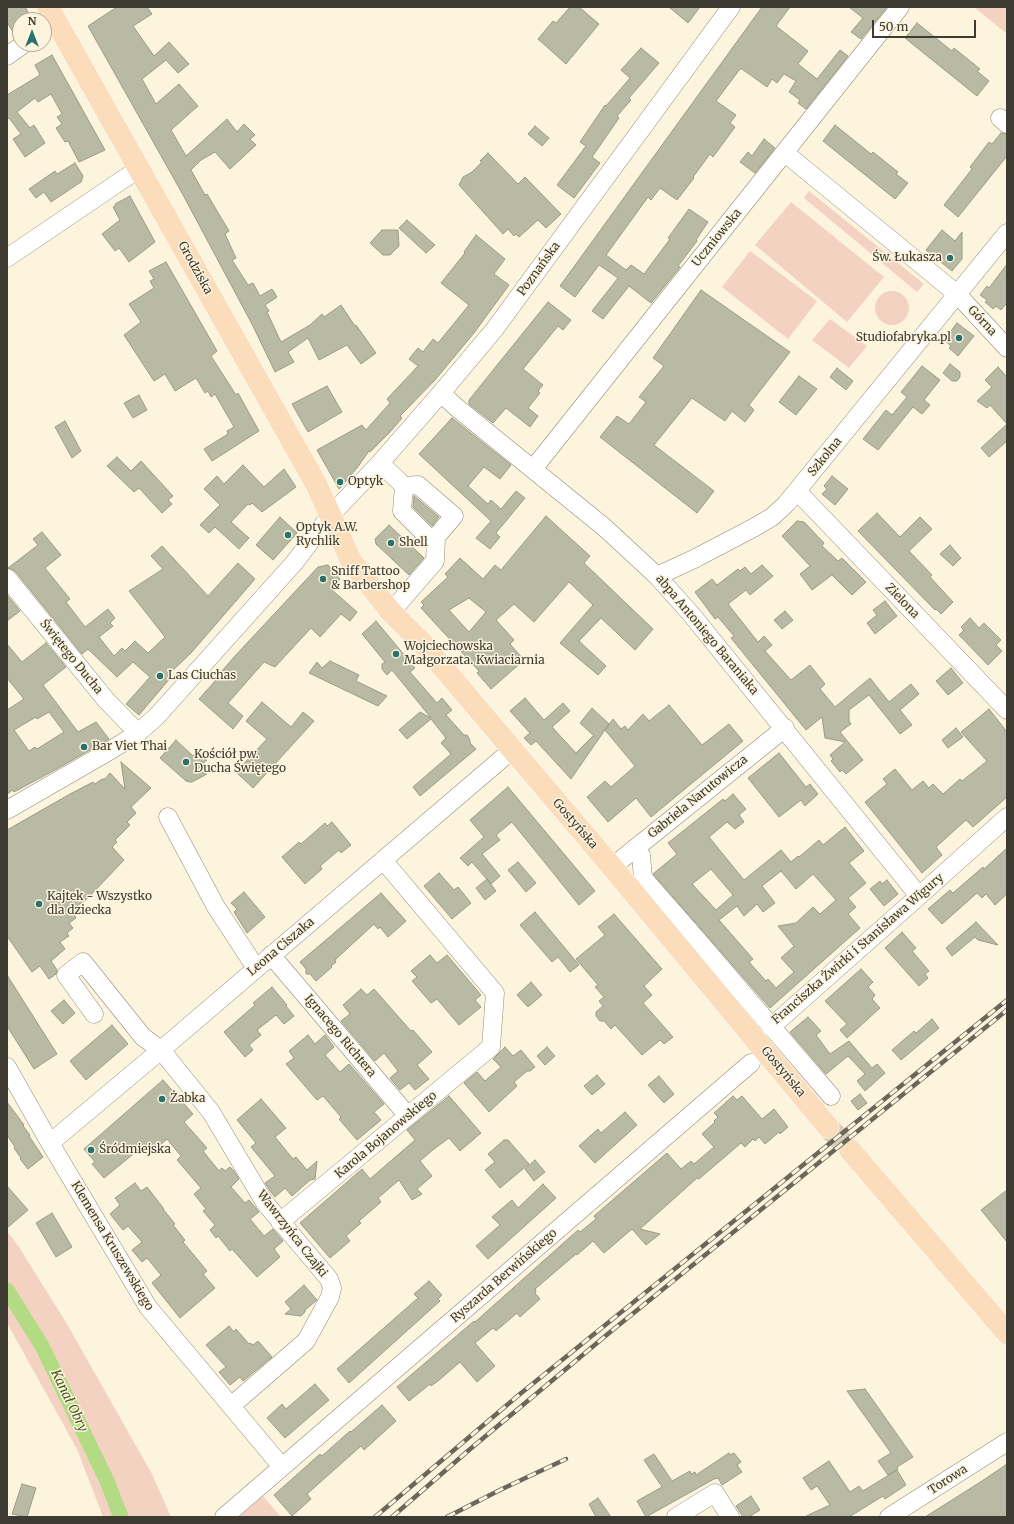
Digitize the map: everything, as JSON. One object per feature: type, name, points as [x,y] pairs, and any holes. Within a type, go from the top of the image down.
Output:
[{"type":"main road","name":"Grodziska","points":[[52,24],[139,169],[316,484],[330,516]]},
{"type":"main road","name":"Gostyńska","points":[[330,516],[351,561],[391,612],[422,644],[612,867],[828,1127]]},
{"type":"main road","points":[[850,1150],[1007,1334]]},
{"type":"street","name":"Poznańska","points":[[7,810],[138,733],[157,716],[294,563],[330,516],[442,394],[494,330],[732,7]]},
{"type":"street","name":"Uczniowska","points":[[533,469],[900,7]]},
{"type":"street","points":[[785,153],[958,294]]},
{"type":"street","points":[[7,258],[139,169]]},
{"type":"street","name":"Szkolna","points":[[657,576],[755,528],[772,517],[786,504],[1007,233]]},
{"type":"street","name":"Górna","points":[[958,294],[1007,348]]},
{"type":"street","name":"abpa Antoniego Baraniaka","points":[[442,394],[604,527],[657,576],[691,614],[920,896]]},
{"type":"street","points":[[380,463],[404,486]]},
{"type":"street","points":[[391,612],[435,562],[436,537],[454,516],[418,484],[404,486]]},
{"type":"street","points":[[404,486],[402,511],[428,536],[436,537]]},
{"type":"street","name":"Zielona","points":[[797,491],[1007,710]]},
{"type":"street","name":"Świętego Ducha","points":[[7,578],[106,700],[138,733]]},
{"type":"street","name":"Gabriela Narutowicza","points":[[612,867],[784,728]]},
{"type":"street","name":"Leona Ciszaka","points":[[50,1143],[512,750]]},
{"type":"street","points":[[168,817],[216,907],[256,968]]},
{"type":"street","name":"Franciszka Żwirki i Stanisława Wigury","points":[[635,848],[641,855],[643,878],[771,1027],[1007,817]]},
{"type":"street","name":"Karola Bojanowskiego","points":[[280,1222],[491,1047],[495,993],[382,860]]},
{"type":"street","name":"Ignacego Richtera","points":[[271,955],[408,1116]]},
{"type":"street","name":"Wawrzyńca Czajki","points":[[94,1014],[66,975],[83,962],[143,1037],[161,1050],[211,1112],[265,1203],[329,1279],[332,1288],[330,1297],[306,1341],[231,1406]]},
{"type":"street","points":[[771,1027],[831,1096]]},
{"type":"street","name":"Ryszarda Berwińskiego","points":[[224,1517],[751,1063]]},
{"type":"street","name":"Klemensa Kruszewskiego","points":[[7,1067],[50,1143],[148,1307],[282,1467]]},
{"type":"street","name":"Torowa","points":[[889,1517],[1007,1442]]},
{"type":"street","points":[[676,1517],[715,1493],[730,1517]]},
{"type":"shaded area","points":[[974,7],[1007,7],[1007,34]]},
{"type":"shaded area","points":[[809,191],[924,284],[917,292],[804,198]]},
{"type":"shaded area","points":[[791,202],[884,277],[847,322],[755,245]]},
{"type":"shaded area","points":[[750,251],[817,301],[788,339],[722,287]]},
{"type":"shaded area","points":[[889,291],[895,291],[904,296],[908,302],[908,314],[904,320],[895,325],[889,325],[880,320],[875,311],[875,305],[880,296]]},
{"type":"shaded area","points":[[830,319],[867,346],[849,368],[812,340]]},
{"type":"shaded area","points":[[7,1231],[19,1247],[67,1324],[152,1474],[171,1517],[103,1517],[77,1449],[7,1323]]},
{"type":"shaded area","points":[[263,1496],[281,1517],[239,1517]]},
{"type":"building","points":[[7,7],[25,7],[28,12],[12,12],[12,30],[7,22]]},
{"type":"building","points":[[117,7],[147,7],[152,14],[133,26],[154,56],[169,42],[189,64],[178,73],[166,60],[142,79],[156,104],[179,84],[198,106],[171,130],[186,156],[227,119],[237,132],[244,124],[255,135],[250,139],[256,145],[230,169],[215,152],[201,160],[191,170],[205,195],[207,194],[229,231],[225,234],[236,258],[232,260],[248,285],[253,283],[260,296],[272,289],[277,297],[265,305],[269,311],[267,312],[281,342],[310,325],[322,314],[324,317],[341,305],[376,353],[361,364],[347,345],[319,360],[308,338],[288,352],[294,362],[275,372],[253,326],[182,193],[88,26]]},
{"type":"building","points":[[570,7],[579,7],[599,24],[566,64],[538,39],[553,21],[556,23]]},
{"type":"building","points":[[669,7],[700,7],[688,23]]},
{"type":"building","points":[[762,7],[790,7],[776,26],[808,51],[798,64],[817,79],[840,50],[848,56],[806,109],[798,103],[800,100],[789,92],[796,81],[784,74],[777,83],[772,79],[767,87],[740,69],[716,101],[736,115],[730,123],[735,127],[713,157],[710,154],[677,200],[660,188],[651,200],[648,197],[606,255],[626,270],[631,265],[644,274],[670,239],[668,238],[689,209],[708,222],[696,240],[697,241],[678,266],[680,267],[651,303],[629,286],[603,319],[592,311],[618,278],[599,265],[575,297],[560,286]]},
{"type":"building","points":[[849,7],[887,7],[861,39],[851,32],[863,18]]},
{"type":"building","points":[[917,23],[952,51],[954,48],[980,69],[977,71],[989,81],[977,96],[905,38]]},
{"type":"building","points":[[641,48],[659,63],[629,98],[631,100],[617,116],[619,118],[592,157],[600,163],[574,198],[557,185],[586,146],[580,142],[605,105],[606,106],[630,78],[621,70]]},
{"type":"building","points":[[52,55],[105,150],[79,162],[68,141],[65,142],[56,128],[62,124],[57,117],[62,114],[51,94],[38,102],[35,98],[17,112],[30,128],[34,125],[45,143],[25,157],[13,139],[21,134],[9,118],[7,119],[7,95],[40,75],[35,65]]},
{"type":"building","points":[[835,125],[871,154],[873,152],[898,172],[896,174],[908,183],[895,199],[823,141]]},
{"type":"building","points":[[535,126],[549,138],[542,146],[528,134]]},
{"type":"building","points":[[1001,133],[1007,134],[1007,156],[958,217],[944,205],[972,169],[970,167],[989,142],[992,144]]},
{"type":"building","points":[[764,139],[775,148],[755,173],[740,162],[748,152],[752,156]]},
{"type":"building","points":[[488,153],[518,184],[525,177],[561,214],[546,228],[538,220],[519,237],[516,234],[514,236],[508,229],[503,234],[459,185],[463,177],[472,172],[482,162],[480,161]]},
{"type":"building","points":[[75,163],[83,176],[81,182],[51,202],[44,192],[36,198],[29,189],[55,171],[57,174]]},
{"type":"building","points":[[130,196],[155,242],[129,262],[119,248],[115,251],[102,234],[120,220],[113,207],[116,205],[115,204]]},
{"type":"building","points":[[407,220],[435,245],[426,253],[399,228]]},
{"type":"building","points":[[382,230],[398,230],[399,246],[390,255],[383,255],[370,243]]},
{"type":"building","points":[[942,230],[955,241],[962,232],[962,259],[952,271],[926,250]]},
{"type":"building","points":[[476,235],[505,259],[494,274],[509,285],[474,333],[435,380],[400,416],[402,418],[390,432],[370,452],[369,451],[339,489],[317,450],[362,425],[366,430],[390,403],[387,399],[418,366],[409,359],[418,348],[423,352],[433,339],[438,343],[469,305],[441,283],[465,253],[464,252]]},
{"type":"building","points":[[166,262],[217,351],[211,356],[236,395],[238,393],[259,431],[212,461],[204,449],[228,434],[227,431],[234,427],[215,394],[211,397],[208,391],[205,393],[196,378],[175,391],[165,374],[154,381],[124,335],[141,322],[129,304],[154,288],[150,281],[154,279],[149,271]]},
{"type":"building","points":[[1007,264],[1007,303],[1001,310],[996,306],[993,309],[985,302],[987,300],[980,295],[987,286],[989,288]]},
{"type":"building","points":[[701,290],[790,352],[749,405],[754,410],[745,422],[732,411],[725,421],[692,398],[654,445],[714,491],[697,513],[600,437],[617,416],[629,424],[646,402],[639,397],[664,366],[653,358]]},
{"type":"building","points":[[548,302],[571,320],[563,330],[558,326],[523,369],[543,385],[538,391],[540,393],[528,408],[538,416],[530,427],[506,408],[493,423],[469,404],[469,400]]},
{"type":"building","name":"Studiofabryka.pl","points":[[957,323],[974,336],[958,356],[949,348],[951,346],[944,340]]},
{"type":"building","points":[[950,364],[960,372],[960,377],[957,381],[952,381],[943,373]]},
{"type":"building","points":[[922,366],[940,380],[924,400],[930,405],[922,414],[913,407],[878,450],[863,439],[886,410],[892,415],[907,397],[901,392]]},
{"type":"building","points":[[998,367],[1007,377],[1007,424],[990,405],[987,408],[977,401],[992,387],[985,380]]},
{"type":"building","points":[[837,368],[853,381],[846,390],[830,377]]},
{"type":"building","points":[[799,376],[817,389],[796,415],[779,402]]},
{"type":"building","points":[[327,386],[342,412],[308,432],[292,404]]},
{"type":"building","points":[[139,395],[147,410],[133,418],[124,403]]},
{"type":"building","points":[[452,418],[511,465],[500,479],[484,467],[468,486],[488,504],[491,500],[501,509],[516,491],[525,498],[496,533],[500,537],[490,549],[476,538],[491,521],[419,454]]},
{"type":"building","points":[[65,421],[81,451],[72,458],[55,427]]},
{"type":"building","points":[[1007,424],[1007,441],[989,457],[981,448]]},
{"type":"building","points":[[117,457],[131,471],[141,461],[173,496],[168,500],[172,504],[162,513],[139,488],[134,492],[107,466]]},
{"type":"building","points":[[243,465],[264,487],[284,469],[296,487],[262,512],[252,503],[250,505],[248,504],[231,522],[249,538],[239,549],[215,527],[209,533],[200,525],[220,505],[204,489],[217,476],[224,484]]},
{"type":"building","points":[[832,476],[848,489],[835,505],[822,494],[827,489],[824,486]]},
{"type":"building","points":[[414,496],[439,517],[432,526],[413,507]]},
{"type":"building","points":[[877,513],[900,537],[920,517],[932,529],[909,551],[932,575],[930,577],[953,602],[941,614],[936,609],[935,610],[858,531]]},
{"type":"building","points":[[546,516],[590,556],[584,563],[653,629],[635,650],[601,618],[579,641],[606,666],[598,675],[560,643],[593,605],[569,582],[534,622],[514,604],[496,620],[514,640],[510,644],[524,660],[491,689],[477,673],[479,671],[421,608],[424,605],[421,602],[448,577],[445,574],[460,558],[483,579],[495,565],[501,570]],"holes":[[[469,598],[486,612],[469,632],[449,610]]]},
{"type":"building","points":[[280,517],[297,533],[273,560],[256,545]]},
{"type":"building","points":[[797,521],[804,522],[824,543],[822,546],[838,561],[842,558],[866,582],[852,595],[832,575],[812,590],[800,574],[810,566],[782,536]]},
{"type":"building","points":[[389,525],[424,558],[409,575],[376,544],[375,539]]},
{"type":"building","points":[[42,532],[61,555],[45,568],[70,599],[66,602],[85,627],[108,609],[115,618],[110,623],[113,626],[99,637],[114,656],[122,648],[125,651],[135,641],[148,653],[165,637],[129,591],[163,569],[151,556],[162,546],[208,596],[238,563],[255,579],[191,653],[170,673],[172,676],[139,715],[126,704],[150,677],[133,662],[117,677],[88,649],[82,654],[15,571],[8,568],[38,545],[33,539]]},
{"type":"building","points":[[950,545],[961,558],[953,566],[940,554]]},
{"type":"building","points":[[328,565],[340,579],[331,589],[357,612],[350,621],[341,614],[320,637],[311,628],[275,667],[264,662],[228,703],[243,716],[233,729],[199,699],[234,657],[318,567]]},
{"type":"building","points":[[762,565],[773,576],[750,595],[746,590],[728,604],[758,642],[764,636],[772,645],[765,651],[791,680],[810,665],[825,684],[820,689],[835,707],[870,678],[889,702],[911,684],[919,694],[900,710],[912,725],[900,734],[869,695],[849,710],[849,721],[851,724],[840,732],[863,760],[846,774],[842,770],[840,772],[831,761],[833,759],[830,755],[845,742],[825,738],[822,717],[806,730],[731,638],[734,636],[718,617],[715,619],[695,592],[712,579],[717,585],[738,569],[740,571],[745,567],[751,574]]},
{"type":"building","points":[[7,595],[20,611],[7,621]]},
{"type":"building","points":[[885,601],[897,616],[875,634],[867,623],[877,615],[873,610]]},
{"type":"building","points":[[785,611],[793,620],[782,629],[774,620]]},
{"type":"building","points":[[970,618],[979,628],[984,623],[1001,640],[996,645],[1002,651],[988,665],[959,635],[964,630],[961,627]]},
{"type":"building","points":[[376,621],[415,668],[410,672],[437,703],[442,698],[452,710],[446,715],[464,735],[467,735],[470,743],[476,749],[420,796],[413,787],[451,754],[441,743],[446,738],[431,719],[407,739],[399,730],[420,712],[431,718],[392,670],[387,675],[382,669],[382,664],[385,662],[362,634]]},
{"type":"building","points":[[46,643],[66,667],[43,685],[78,732],[96,722],[109,739],[53,771],[14,792],[13,790],[7,794],[7,710],[24,699],[7,678],[7,644],[22,662]],"holes":[[[49,712],[64,732],[37,749],[35,747],[29,751],[14,730],[36,717],[37,719]]]},
{"type":"building","points":[[330,661],[359,675],[356,681],[387,696],[378,706],[309,673],[317,662],[322,668]]},
{"type":"building","points":[[951,668],[963,683],[948,695],[936,681]]},
{"type":"building","points":[[525,698],[544,720],[563,703],[570,711],[552,727],[576,753],[594,736],[580,723],[592,708],[609,724],[571,779],[536,741],[531,745],[524,738],[530,733],[510,711]]},
{"type":"building","points":[[262,702],[291,727],[303,712],[314,721],[253,788],[236,772],[267,739],[246,721]]},
{"type":"building","points":[[669,705],[702,745],[729,724],[743,741],[651,817],[636,798],[608,822],[587,797],[605,781],[611,787],[635,766],[605,730],[613,719],[621,729],[625,726],[628,730],[643,714],[649,721]]},
{"type":"building","points":[[989,709],[1007,732],[1007,797],[973,827],[966,820],[936,847],[942,855],[922,873],[865,802],[887,784],[883,779],[895,769],[912,790],[923,781],[929,788],[933,784],[943,794],[960,779],[962,781],[987,761],[961,732]]},
{"type":"building","points":[[956,728],[963,737],[948,748],[942,740]]},
{"type":"building","name":"Kościół pw. Ducha Świętego","points":[[176,740],[193,756],[197,751],[207,760],[197,770],[207,774],[192,782],[186,781],[160,758]]},
{"type":"building","points":[[779,753],[806,787],[810,784],[818,794],[805,806],[801,800],[779,817],[748,778]]},
{"type":"building","points":[[121,762],[151,788],[131,807],[136,813],[127,822],[130,825],[115,840],[117,842],[112,847],[124,860],[87,899],[71,910],[76,918],[69,923],[73,928],[67,933],[69,936],[60,942],[65,949],[51,961],[57,970],[56,974],[49,979],[40,966],[32,972],[7,936],[7,830],[93,782],[95,784],[102,779],[105,779],[110,773],[125,789]]},
{"type":"building","points":[[508,787],[595,891],[579,905],[512,822],[496,835],[500,840],[482,854],[500,876],[491,884],[472,862],[468,866],[460,858],[484,837],[470,820]]},
{"type":"building","points":[[733,794],[746,809],[739,815],[744,822],[735,829],[727,822],[709,837],[744,880],[781,850],[791,862],[819,840],[823,845],[845,827],[864,851],[849,863],[866,883],[848,898],[856,907],[848,914],[860,928],[770,1008],[653,874],[677,854],[668,843],[723,799],[725,801]],"holes":[[[711,869],[733,895],[716,910],[692,884]],[[781,871],[796,889],[813,874],[836,900],[820,914],[813,907],[796,923],[778,926],[794,946],[781,958],[794,972],[776,988],[768,979],[766,981],[749,962],[753,959],[719,920],[737,906],[744,916],[757,904],[763,912],[775,903],[762,886]]]},
{"type":"building","points":[[332,822],[351,845],[341,853],[339,850],[320,866],[322,869],[305,884],[282,857],[299,842],[301,844],[325,823],[327,826]]},
{"type":"building","points":[[1007,848],[1007,894],[995,905],[986,894],[982,898],[977,893],[942,924],[928,909],[950,890],[953,893],[983,867],[984,869]]},
{"type":"building","points":[[518,862],[536,883],[526,892],[508,870]]},
{"type":"building","points":[[439,873],[454,890],[458,887],[471,903],[452,919],[424,886]]},
{"type":"building","points":[[487,879],[496,891],[485,900],[476,888]]},
{"type":"building","points":[[887,880],[898,894],[884,906],[870,889],[880,881],[882,884]]},
{"type":"building","points":[[244,892],[265,917],[247,933],[234,912],[237,909],[231,903]]},
{"type":"building","points":[[381,893],[406,921],[388,937],[380,927],[378,929],[374,924],[335,960],[336,962],[331,966],[332,967],[316,981],[310,974],[306,974],[306,969],[300,962]]},
{"type":"building","points":[[535,912],[579,965],[570,972],[558,957],[552,962],[520,925]]},
{"type":"building","points":[[614,914],[662,969],[644,986],[652,995],[643,1003],[673,1037],[664,1044],[660,1040],[642,1055],[615,1025],[611,1029],[604,1021],[600,1021],[596,1016],[596,1012],[603,1006],[599,1001],[604,997],[595,987],[598,985],[576,959],[605,935],[598,927]]},
{"type":"building","points":[[976,922],[998,945],[978,940],[975,937],[952,956],[946,948]]},
{"type":"building","points":[[902,932],[916,948],[912,951],[929,971],[925,974],[928,978],[919,986],[885,948]]},
{"type":"building","points":[[430,955],[437,963],[447,955],[481,995],[475,1000],[481,1007],[459,1025],[437,999],[431,1003],[412,981],[417,977],[411,971]]},
{"type":"building","points":[[861,969],[873,982],[868,987],[875,995],[872,999],[880,1008],[847,1038],[840,1030],[847,1024],[825,1001]]},
{"type":"building","points":[[7,975],[57,1054],[34,1069],[7,1026]]},
{"type":"building","points":[[531,982],[542,995],[528,1007],[517,995]]},
{"type":"building","points":[[272,987],[294,1016],[284,1024],[276,1015],[257,1030],[261,1035],[249,1045],[253,1050],[245,1057],[224,1032],[255,1005],[253,1003]]},
{"type":"building","points":[[361,989],[367,995],[374,989],[411,1031],[413,1030],[432,1052],[417,1065],[429,1079],[415,1090],[409,1083],[400,1090],[390,1078],[398,1071],[384,1053],[375,1061],[341,1021],[350,1014],[343,1005]]},
{"type":"building","points":[[64,1000],[75,1013],[63,1024],[51,1011]]},
{"type":"building","points":[[808,1017],[821,1031],[816,1035],[830,1054],[849,1041],[872,1068],[877,1064],[885,1073],[865,1091],[857,1081],[865,1074],[848,1056],[826,1074],[790,1032]]},
{"type":"building","points":[[932,1019],[939,1028],[901,1060],[892,1050],[914,1031],[916,1033]]},
{"type":"building","points":[[112,1025],[128,1044],[86,1080],[70,1061]]},
{"type":"building","points":[[308,1035],[315,1044],[325,1035],[334,1047],[325,1055],[340,1072],[349,1064],[384,1104],[374,1112],[381,1120],[357,1140],[339,1119],[341,1117],[323,1096],[317,1100],[286,1064],[294,1058],[289,1051]]},
{"type":"building","points":[[505,1047],[513,1056],[521,1050],[535,1067],[530,1071],[527,1071],[514,1082],[517,1086],[489,1112],[464,1083],[477,1072],[485,1081],[501,1067],[493,1059]]},
{"type":"building","points":[[547,1047],[555,1056],[545,1065],[537,1056]]},
{"type":"building","points":[[597,1075],[605,1084],[592,1095],[584,1086]]},
{"type":"building","points":[[659,1076],[674,1094],[664,1103],[648,1085]]},
{"type":"building","points":[[163,1080],[193,1114],[184,1122],[207,1148],[203,1151],[219,1171],[222,1168],[225,1171],[230,1167],[234,1171],[239,1179],[231,1187],[245,1203],[249,1200],[259,1212],[250,1219],[264,1236],[273,1229],[283,1241],[274,1249],[280,1257],[257,1277],[232,1249],[230,1251],[218,1236],[216,1238],[210,1230],[215,1225],[203,1211],[206,1209],[194,1194],[201,1188],[177,1160],[181,1156],[167,1139],[150,1154],[143,1146],[104,1178],[92,1164],[95,1162],[84,1149]]},
{"type":"building","points":[[860,1094],[867,1103],[858,1110],[851,1101]]},
{"type":"building","points":[[449,1096],[481,1133],[460,1151],[449,1138],[434,1149],[420,1161],[432,1176],[417,1189],[422,1194],[412,1200],[399,1180],[378,1198],[381,1202],[359,1221],[361,1223],[346,1236],[350,1241],[330,1258],[300,1223],[362,1169],[370,1179],[415,1140],[407,1130]]},
{"type":"building","points":[[733,1096],[737,1100],[742,1096],[762,1119],[774,1109],[788,1127],[780,1134],[779,1132],[765,1144],[759,1137],[755,1141],[753,1139],[745,1147],[741,1143],[699,1179],[697,1178],[640,1229],[660,1234],[646,1245],[632,1229],[604,1253],[593,1241],[577,1255],[576,1254],[535,1289],[535,1293],[540,1299],[520,1317],[517,1313],[496,1331],[493,1328],[475,1343],[495,1366],[477,1382],[460,1362],[438,1381],[431,1386],[430,1384],[409,1401],[397,1387],[474,1321],[475,1322],[578,1230],[580,1232],[596,1219],[594,1216],[667,1153],[681,1169],[691,1161],[694,1164],[714,1147],[702,1134],[715,1122],[714,1121],[718,1117],[714,1113]]},
{"type":"building","points":[[261,1099],[286,1128],[275,1137],[293,1159],[296,1157],[307,1170],[317,1161],[315,1179],[310,1180],[292,1196],[285,1188],[275,1197],[271,1192],[265,1183],[275,1176],[251,1147],[256,1143],[237,1120]]},
{"type":"building","points":[[7,1102],[24,1125],[23,1126],[43,1157],[28,1169],[20,1159],[21,1158],[7,1135]]},
{"type":"building","points":[[625,1112],[637,1125],[595,1163],[579,1146],[598,1129],[601,1133]]},
{"type":"building","points":[[504,1140],[508,1140],[529,1164],[500,1188],[485,1170],[495,1162],[488,1154]]},
{"type":"building","points":[[535,1160],[545,1172],[534,1181],[525,1169]]},
{"type":"building","points":[[135,1183],[141,1191],[147,1187],[164,1209],[175,1224],[173,1225],[185,1240],[183,1242],[207,1271],[203,1274],[215,1288],[180,1318],[152,1283],[161,1275],[147,1258],[142,1262],[132,1250],[142,1242],[128,1226],[123,1230],[110,1214],[120,1205],[115,1198]]},
{"type":"building","points":[[543,1184],[556,1198],[488,1259],[476,1246],[500,1225],[492,1217],[512,1200],[518,1208]]},
{"type":"building","points":[[7,1186],[28,1210],[7,1228]]},
{"type":"building","points":[[1007,1190],[1007,1242],[981,1210]]},
{"type":"building","points":[[52,1213],[72,1247],[56,1257],[36,1223]]},
{"type":"building","points":[[429,1281],[442,1295],[438,1299],[440,1301],[349,1383],[337,1369],[418,1298],[414,1294]]},
{"type":"building","points":[[304,1285],[317,1300],[305,1310],[301,1316],[285,1314],[291,1309],[285,1302]]},
{"type":"building","points":[[229,1326],[234,1332],[236,1329],[249,1344],[250,1343],[253,1345],[258,1341],[272,1357],[243,1381],[240,1377],[230,1385],[219,1372],[226,1367],[206,1345]]},
{"type":"building","points":[[315,1384],[329,1400],[285,1438],[267,1418],[282,1404],[286,1409]]},
{"type":"building","points":[[865,1389],[913,1457],[897,1467],[898,1469],[888,1475],[878,1461],[891,1453],[847,1391]]},
{"type":"building","points":[[382,1405],[396,1421],[364,1450],[361,1446],[307,1494],[311,1499],[292,1516],[274,1495],[320,1454],[322,1456]]},
{"type":"building","points":[[729,1453],[730,1455],[734,1453],[741,1462],[737,1465],[742,1472],[722,1485],[718,1478],[714,1479],[646,1517],[637,1501],[662,1487],[644,1460],[654,1454],[672,1481],[690,1471],[691,1474],[695,1472],[696,1475]]},
{"type":"building","points":[[829,1461],[850,1492],[859,1486],[863,1491],[897,1470],[906,1485],[885,1499],[883,1496],[849,1517],[804,1517],[830,1505],[817,1486],[811,1490],[803,1478]]},
{"type":"building","points":[[1007,1464],[1007,1517],[925,1517],[982,1481]]},
{"type":"building","points":[[22,1484],[36,1488],[27,1517],[12,1514]]},
{"type":"building","points":[[751,1496],[760,1510],[749,1517],[743,1517],[736,1506]]},
{"type":"building","points":[[598,1498],[611,1517],[596,1517],[589,1504]]},
{"type":"waterway","name":"Kanał Obry","points":[[7,1290],[42,1346],[107,1481],[121,1517]]},
{"type":"tunnel","points":[[828,1127],[850,1150]]},
{"type":"railway","points":[[375,1517],[520,1394],[1007,1000]]},
{"type":"railway","points":[[392,1517],[469,1450],[609,1333],[1007,1010]]},
{"type":"railway","points":[[447,1517],[566,1459]]},
{"type":"place","name":"Św. Łukasza","points":[[950,258]]},
{"type":"place","name":"Studiofabryka.pl","points":[[959,338]]},
{"type":"place","name":"Optyk","points":[[340,482]]},
{"type":"place","name":"Optyk A.W. Rychlik","points":[[288,535]]},
{"type":"place","name":"Shell","points":[[391,543]]},
{"type":"place","name":"Sniff Tattoo & Barbershop","points":[[323,579]]},
{"type":"place","name":"Wojciechowska Małgorzata. Kwiaciarnia","points":[[396,654]]},
{"type":"place","name":"Las Ciuchas","points":[[160,676]]},
{"type":"place","name":"Bar Viet Thai","points":[[84,747]]},
{"type":"place","name":"Kościół pw. Ducha Świętego","points":[[186,762]]},
{"type":"place","name":"Kajtek - Wszystko dla dziecka","points":[[39,904]]},
{"type":"place","name":"Żabka","points":[[162,1099]]},
{"type":"place","name":"Śródmiejska","points":[[91,1150]]}]
